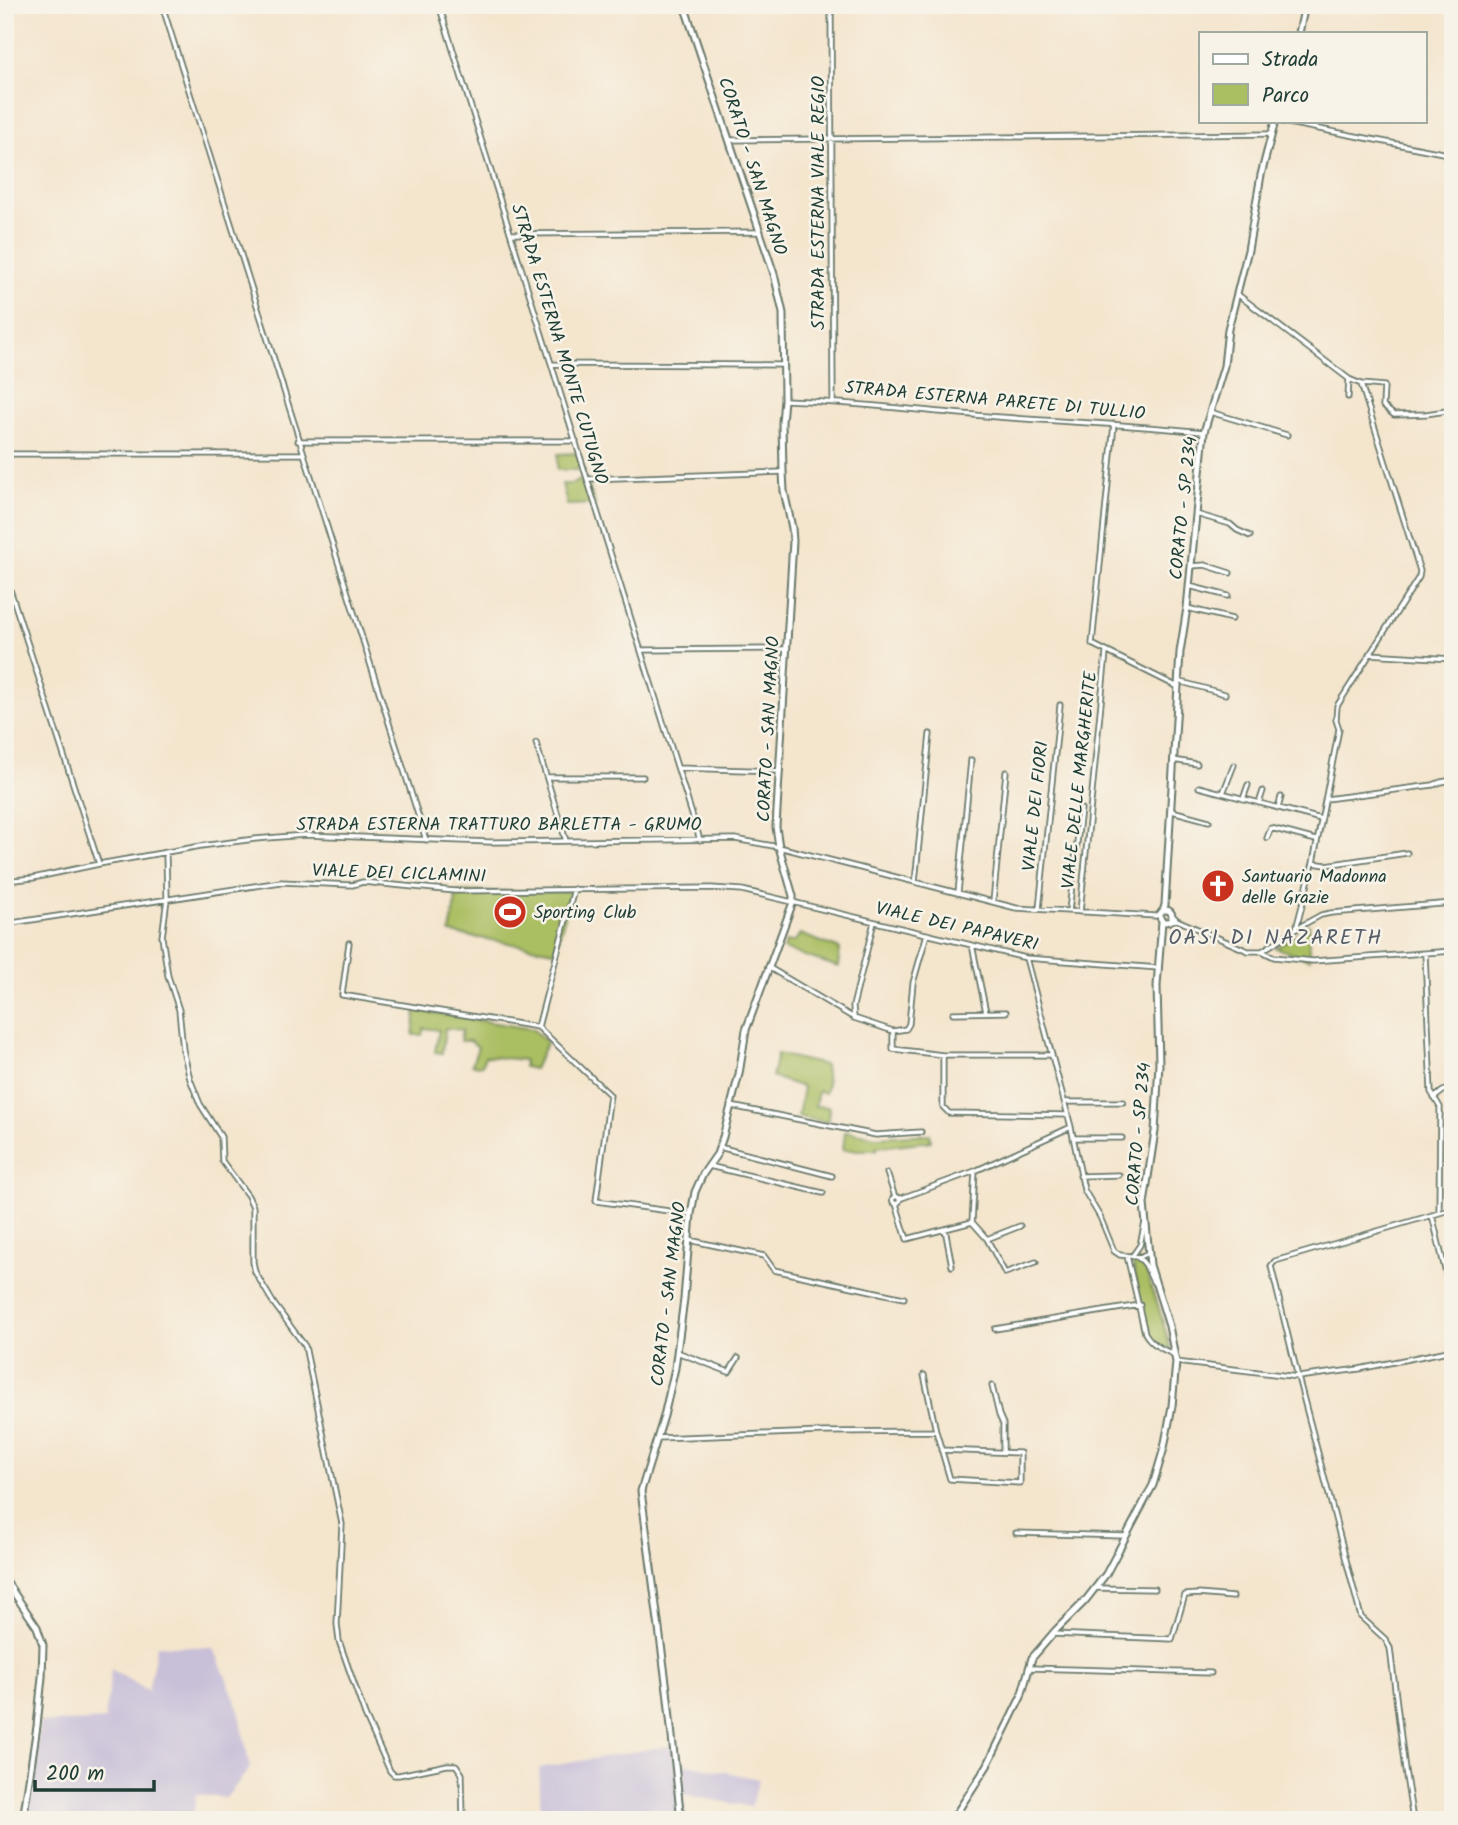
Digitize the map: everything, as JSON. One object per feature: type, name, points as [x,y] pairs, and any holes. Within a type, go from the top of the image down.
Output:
[{"type":"main road","name":"CORATO - SAN MAGNO","points":[[681,1820],[641,1490],[676,1368],[695,1192],[719,1147],[739,1074],[746,1030],[793,902],[776,827],[793,541],[783,472],[783,313],[774,274],[684,5]]},
{"type":"main road","points":[[1299,32],[1305,5]]},
{"type":"main road","name":"CORATO - SP 234","points":[[952,1820],[987,1766],[1021,1697],[1032,1658],[1106,1574],[1153,1485],[1164,1448],[1172,1406],[1176,1359],[1148,1253],[1144,1204],[1154,1131],[1159,1064],[1157,986],[1166,916],[1180,652],[1187,608],[1204,432],[1224,366],[1228,329],[1276,122]]},
{"type":"main road","points":[[5,1580],[37,1627],[43,1645],[37,1726],[23,1820]]},
{"type":"street","points":[[162,5],[426,840]]},
{"type":"street","name":"STRADA ESTERNA MONTE CUTUGNO","points":[[439,5],[701,840]]},
{"type":"street","name":"STRADA ESTERNA VIALE REGIO","points":[[831,5],[834,401]]},
{"type":"street","points":[[1281,122],[1453,155]]},
{"type":"street","points":[[729,140],[1271,134]]},
{"type":"street","points":[[511,234],[760,232]]},
{"type":"street","points":[[1236,293],[1349,379],[1361,384],[1384,386],[1383,406],[1394,415],[1453,410]]},
{"type":"street","points":[[552,364],[784,365]]},
{"type":"street","points":[[1348,397],[1349,379]]},
{"type":"street","points":[[1296,929],[1313,863],[1339,729],[1336,720],[1337,706],[1419,578],[1420,571],[1361,384]]},
{"type":"street","name":"STRADA ESTERNA PARETE DI TULLIO","points":[[784,400],[834,401],[1204,432]]},
{"type":"street","points":[[1210,412],[1287,435]]},
{"type":"street","points":[[1114,424],[1092,644],[1178,684],[1225,694]]},
{"type":"street","points":[[298,441],[576,440]]},
{"type":"street","points":[[5,454],[303,454]]},
{"type":"street","points":[[588,479],[783,472]]},
{"type":"street","points":[[1196,514],[1230,524],[1250,536]]},
{"type":"street","points":[[1191,566],[1205,565],[1230,573]]},
{"type":"street","points":[[5,574],[99,863]]},
{"type":"street","points":[[1189,586],[1228,596]]},
{"type":"street","points":[[1187,608],[1232,619]]},
{"type":"street","points":[[641,650],[787,649]]},
{"type":"street","name":"VIALE DELLE MARGHERITE","points":[[1080,912],[1106,652]]},
{"type":"street","points":[[1369,654],[1453,659]]},
{"type":"street","name":"VIALE DEI FIORI","points":[[1039,909],[1060,705]]},
{"type":"street","points":[[915,882],[930,734]]},
{"type":"street","points":[[536,743],[566,841]]},
{"type":"street","points":[[1173,760],[1197,764]]},
{"type":"street","points":[[958,893],[971,761]]},
{"type":"street","points":[[1223,793],[1234,765]]},
{"type":"street","points":[[678,768],[780,772]]},
{"type":"street","points":[[993,902],[1006,772]]},
{"type":"street","points":[[547,777],[643,777]]},
{"type":"street","points":[[1325,799],[1453,780]]},
{"type":"street","points":[[1243,799],[1248,785]]},
{"type":"street","points":[[1199,788],[1321,819]]},
{"type":"street","points":[[1259,803],[1263,791]]},
{"type":"street","points":[[1278,808],[1281,797]]},
{"type":"street","points":[[1069,911],[1081,809]]},
{"type":"street","points":[[1170,810],[1209,821]]},
{"type":"street","points":[[1267,838],[1271,828],[1316,841]]},
{"type":"street","name":"STRADA ESTERNA TRATTURO BARLETTA - GRUMO","points":[[5,881],[33,878],[99,863],[255,839],[305,835],[426,840],[735,839],[779,847],[1016,908],[1166,916],[1248,951],[1262,951],[1273,957],[1313,961],[1453,951]]},
{"type":"street","points":[[166,853],[167,899],[162,937],[168,975],[179,1010],[183,1050],[192,1085],[220,1137],[222,1161],[253,1207],[255,1272],[274,1304],[305,1346],[342,1524],[337,1624],[339,1641],[365,1715],[390,1771],[399,1775],[456,1765],[462,1774],[463,1820]]},
{"type":"street","points":[[1313,863],[1326,864],[1408,853]]},
{"type":"street","name":"VIALE DEI CICLAMINI","points":[[5,924],[281,882],[352,885],[363,882],[455,891],[711,888],[742,890],[793,902]]},
{"type":"street","points":[[538,1027],[574,889]]},
{"type":"street","name":"VIALE DEI PAPAVERI","points":[[793,902],[1026,958],[1159,968]]},
{"type":"street","points":[[1262,951],[1321,915],[1453,903]]},
{"type":"street","points":[[853,1018],[853,1006],[874,922]]},
{"type":"street","points":[[768,967],[853,1018],[893,1031],[906,1029],[909,1024],[913,983],[927,934]]},
{"type":"street","points":[[349,943],[342,995],[538,1027],[610,1095],[596,1201],[691,1214]]},
{"type":"street","points":[[972,945],[986,1012]]},
{"type":"street","points":[[1425,953],[1431,1092],[1440,1107],[1439,1213]]},
{"type":"street","points":[[1026,958],[1065,1102],[1084,1191],[1100,1217],[1114,1251],[1127,1256],[1140,1252],[1148,1253]]},
{"type":"street","points":[[953,1013],[1006,1012]]},
{"type":"street","points":[[893,1031],[893,1049],[943,1055],[1052,1055]]},
{"type":"street","points":[[943,1055],[943,1107],[949,1113],[1068,1115]]},
{"type":"street","points":[[1434,1098],[1453,1088]]},
{"type":"street","points":[[1065,1102],[1123,1102]]},
{"type":"street","points":[[730,1106],[876,1135],[922,1132]]},
{"type":"street","points":[[972,1222],[907,1239],[896,1204],[892,1200],[975,1171],[1071,1127]]},
{"type":"street","points":[[1073,1138],[1122,1138]]},
{"type":"street","points":[[719,1147],[832,1176]]},
{"type":"street","points":[[709,1166],[823,1193]]},
{"type":"street","points":[[975,1171],[972,1222],[987,1239],[1005,1273],[1036,1262]]},
{"type":"street","points":[[887,1173],[897,1198]]},
{"type":"street","points":[[1080,1176],[1119,1175]]},
{"type":"street","points":[[1413,1820],[1390,1648],[1385,1639],[1361,1618],[1271,1266],[1275,1261],[1453,1209]]},
{"type":"street","points":[[1432,1215],[1453,1303]]},
{"type":"street","points":[[1133,1255],[1140,1245],[1145,1220]]},
{"type":"street","points":[[987,1239],[1020,1226]]},
{"type":"street","points":[[945,1229],[952,1266]]},
{"type":"street","points":[[689,1240],[764,1256],[774,1270],[904,1298]]},
{"type":"street","points":[[1133,1255],[1147,1266],[1156,1286]]},
{"type":"street","points":[[1127,1256],[1146,1333],[1150,1341],[1176,1359],[1298,1377],[1359,1369],[1453,1350]]},
{"type":"street","points":[[995,1329],[1140,1305]]},
{"type":"street","points":[[677,1352],[729,1372],[738,1358]]},
{"type":"street","points":[[924,1375],[936,1431],[941,1450],[950,1479],[1020,1483],[1020,1453],[941,1450]]},
{"type":"street","points":[[992,1386],[1003,1424],[1003,1452]]},
{"type":"street","points":[[657,1438],[936,1431]]},
{"type":"street","points":[[1016,1533],[1125,1536]]},
{"type":"street","points":[[1095,1588],[1156,1589]]},
{"type":"street","points":[[1052,1634],[1172,1639],[1185,1595],[1233,1597]]},
{"type":"street","points":[[1030,1668],[1210,1673]]},
{"type":"shaded area","points":[[157,1645],[214,1648],[239,1709],[250,1768],[226,1798],[196,1795],[192,1820],[28,1820],[40,1723],[105,1720],[111,1669],[148,1691]]},
{"type":"shaded area","points":[[679,1744],[678,1762],[759,1779],[751,1807],[681,1794],[688,1820],[541,1820],[539,1768]]},
{"type":"green space","points":[[578,453],[584,470],[557,470],[558,454]]},
{"type":"green space","points":[[586,478],[595,504],[567,505],[562,484],[571,484]]},
{"type":"green space","name":"Sporting Club","points":[[572,891],[555,951],[450,933],[457,892]]},
{"type":"green space","points":[[1309,925],[1309,959],[1276,948]]},
{"type":"green space","points":[[800,934],[840,949],[838,967],[783,949],[786,942],[794,942]]},
{"type":"green space","points":[[416,1010],[532,1029],[547,1042],[534,1069],[524,1067],[524,1060],[485,1056],[482,1065],[478,1066],[472,1064],[478,1047],[470,1041],[460,1041],[462,1030],[445,1028],[442,1053],[435,1052],[439,1030],[424,1028],[422,1035],[413,1035]]},
{"type":"green space","points":[[777,1054],[825,1065],[825,1093],[818,1091],[815,1106],[829,1107],[828,1122],[798,1117],[803,1087],[772,1077]]},
{"type":"green space","points":[[845,1131],[876,1137],[930,1134],[931,1141],[877,1147],[877,1150],[843,1150]]},
{"type":"green space","points":[[1138,1260],[1147,1274],[1171,1349],[1158,1343],[1148,1332],[1132,1261]]},
{"type":"place","name":"Santuario Madonna delle Grazie","points":[[1218,886]]},
{"type":"place","name":"Sporting Club","points":[[510,912]]},
{"type":"district","name":"OASI DI NAZARETH","points":[[1276,937]]}]
